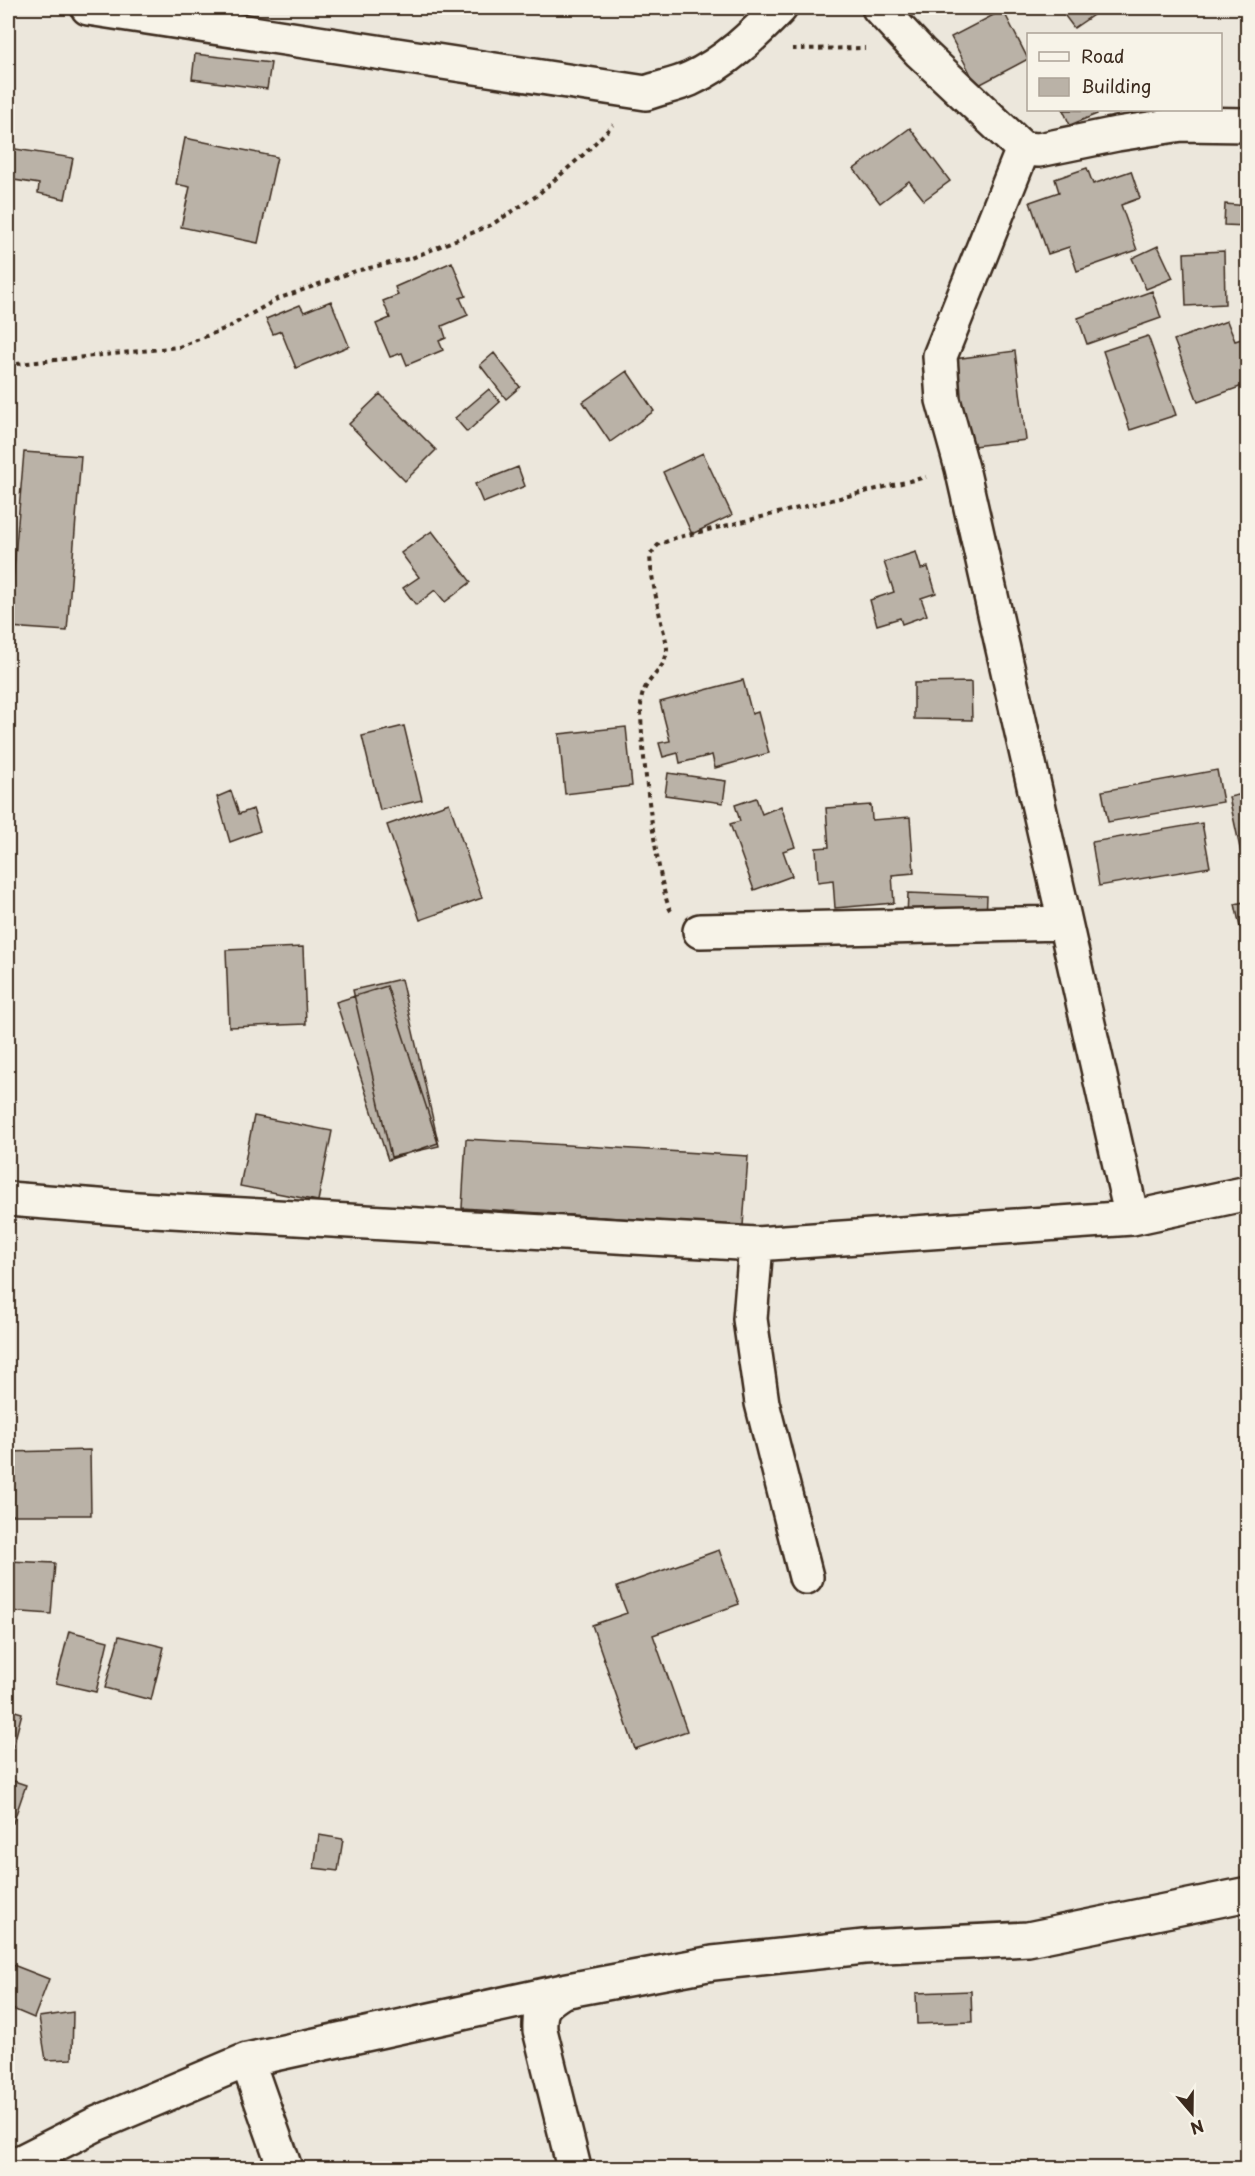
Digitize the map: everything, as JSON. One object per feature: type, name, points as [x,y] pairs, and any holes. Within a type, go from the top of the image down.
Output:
[{"type":"street","points":[[88,8],[646,93],[690,79],[731,54],[780,8]]},
{"type":"street","points":[[879,8],[920,52],[1023,149],[1040,150],[1117,134],[1182,124],[1248,124]]},
{"type":"street","points":[[1023,149],[940,356],[944,400],[962,468],[1132,1218]]},
{"type":"street","points":[[699,931],[1065,923]]},
{"type":"street","points":[[8,1199],[137,1209],[756,1244],[1132,1218],[1248,1193]]},
{"type":"street","points":[[756,1244],[750,1319],[762,1403],[806,1577]]},
{"type":"street","points":[[9,2169],[96,2124],[247,2060],[563,1991],[713,1963],[864,1947],[1028,1939],[1248,1894]]},
{"type":"street","points":[[563,1991],[546,2002],[540,2015],[540,2030],[574,2169]]},
{"type":"street","points":[[247,2060],[285,2169]]},
{"type":"path","points":[[731,54],[806,48],[868,48],[920,52]]},
{"type":"path","points":[[8,365],[179,347],[229,327],[277,299],[356,271],[412,258],[491,225],[535,197],[583,155],[646,93]]},
{"type":"path","points":[[699,931],[678,920],[668,906],[660,879],[653,834],[641,723],[641,697],[648,682],[662,668],[667,648],[650,555],[658,545],[675,538],[962,468]]},
{"type":"building","points":[[501,8],[568,8],[568,9],[501,11]]},
{"type":"building","points":[[1059,8],[1093,8],[1096,13],[1074,28]]},
{"type":"building","points":[[1003,10],[1027,60],[977,86],[951,37]]},
{"type":"building","points":[[195,54],[271,63],[267,89],[192,79]]},
{"type":"building","points":[[1063,111],[1096,111],[1097,114],[1070,125]]},
{"type":"building","points":[[910,128],[950,181],[924,200],[909,181],[880,203],[854,169]]},
{"type":"building","points":[[185,138],[277,157],[258,243],[181,227],[190,187],[176,184]]},
{"type":"building","points":[[9,148],[73,158],[65,199],[38,193],[39,184],[8,179]]},
{"type":"building","points":[[1087,168],[1093,184],[1131,171],[1140,198],[1121,205],[1137,250],[1077,271],[1069,247],[1048,254],[1030,202],[1059,192],[1055,179]]},
{"type":"building","points":[[1225,204],[1248,206],[1248,226],[1224,225]]},
{"type":"building","points":[[1158,246],[1173,278],[1146,289],[1132,258]]},
{"type":"building","points":[[1224,251],[1225,304],[1186,306],[1184,253]]},
{"type":"building","points":[[452,262],[466,296],[460,298],[468,315],[442,326],[446,338],[439,341],[443,350],[407,365],[402,353],[390,357],[376,324],[390,318],[383,301],[398,295],[395,287]]},
{"type":"building","points":[[1152,291],[1161,318],[1087,344],[1078,318]]},
{"type":"building","points":[[331,301],[349,346],[296,368],[281,331],[273,334],[266,319],[300,305],[304,312]]},
{"type":"building","points":[[1227,321],[1235,341],[1248,337],[1248,384],[1198,402],[1174,340]]},
{"type":"building","points":[[1148,336],[1176,415],[1130,430],[1103,351]]},
{"type":"building","points":[[1015,351],[1026,440],[965,447],[954,359]]},
{"type":"building","points":[[494,353],[520,387],[506,399],[480,365]]},
{"type":"building","points":[[627,371],[654,411],[610,442],[583,402]]},
{"type":"building","points":[[489,389],[500,402],[467,432],[455,418]]},
{"type":"building","points":[[380,394],[436,450],[405,481],[349,424]]},
{"type":"building","points":[[24,452],[81,456],[67,631],[9,627]]},
{"type":"building","points":[[703,453],[732,515],[692,534],[663,472]]},
{"type":"building","points":[[518,467],[525,486],[483,503],[475,484]]},
{"type":"building","points":[[432,531],[471,582],[445,602],[435,590],[416,605],[403,588],[419,577],[401,553]]},
{"type":"building","points":[[916,552],[921,569],[928,567],[936,593],[921,598],[927,615],[902,624],[900,618],[877,625],[870,600],[894,592],[884,562]]},
{"type":"building","points":[[743,680],[752,714],[758,712],[769,753],[715,768],[712,755],[680,763],[678,753],[663,757],[659,743],[670,741],[660,702]]},
{"type":"building","points":[[971,682],[972,720],[914,719],[914,683]]},
{"type":"building","points":[[404,726],[422,800],[380,810],[362,736]]},
{"type":"building","points":[[626,727],[632,786],[565,794],[559,734]]},
{"type":"building","points":[[1217,770],[1223,802],[1108,822],[1102,791]]},
{"type":"building","points":[[668,773],[726,781],[723,803],[665,795]]},
{"type":"building","points":[[231,791],[239,814],[253,809],[260,831],[230,842],[217,797]]},
{"type":"building","points":[[1248,793],[1248,866],[1244,867],[1229,797]]},
{"type":"building","points":[[756,798],[762,814],[781,806],[795,847],[783,851],[792,876],[754,890],[730,824],[740,821],[735,805]]},
{"type":"building","points":[[449,803],[482,898],[420,920],[387,825]]},
{"type":"building","points":[[871,805],[872,820],[910,817],[914,873],[892,875],[894,903],[835,908],[833,880],[818,882],[816,848],[829,847],[826,808]]},
{"type":"building","points":[[1202,823],[1210,867],[1099,886],[1092,842]]},
{"type":"building","points":[[908,893],[987,896],[986,920],[907,917]]},
{"type":"building","points":[[1248,901],[1248,925],[1240,927],[1235,904]]},
{"type":"building","points":[[303,947],[306,1024],[229,1027],[226,950]]},
{"type":"building","points":[[401,979],[439,1146],[391,1157],[353,990]]},
{"type":"building","points":[[387,986],[438,1143],[388,1160],[336,1002]]},
{"type":"building","points":[[254,1116],[332,1131],[318,1201],[240,1186]]},
{"type":"building","points":[[466,1139],[748,1156],[743,1226],[462,1208]]},
{"type":"building","points":[[90,1450],[91,1515],[8,1515],[8,1452]]},
{"type":"building","points":[[719,1550],[739,1604],[653,1635],[687,1731],[635,1749],[592,1625],[627,1613],[617,1587]]},
{"type":"building","points":[[8,1561],[55,1563],[51,1614],[8,1611]]},
{"type":"building","points":[[69,1631],[108,1641],[96,1692],[56,1683]]},
{"type":"building","points":[[119,1636],[164,1647],[151,1700],[105,1688]]},
{"type":"building","points":[[8,1709],[22,1713],[8,1766]]},
{"type":"building","points":[[8,1779],[26,1785],[13,1823],[8,1821]]},
{"type":"building","points":[[319,1835],[343,1839],[338,1871],[314,1868]]},
{"type":"building","points":[[8,1963],[49,1979],[34,2018],[8,2007]]},
{"type":"building","points":[[971,1991],[972,2022],[917,2024],[916,1993]]},
{"type":"building","points":[[73,2012],[72,2059],[46,2060],[39,2017]]},
{"type":"building","points":[[8,2021],[16,2047],[8,2050]]}]
